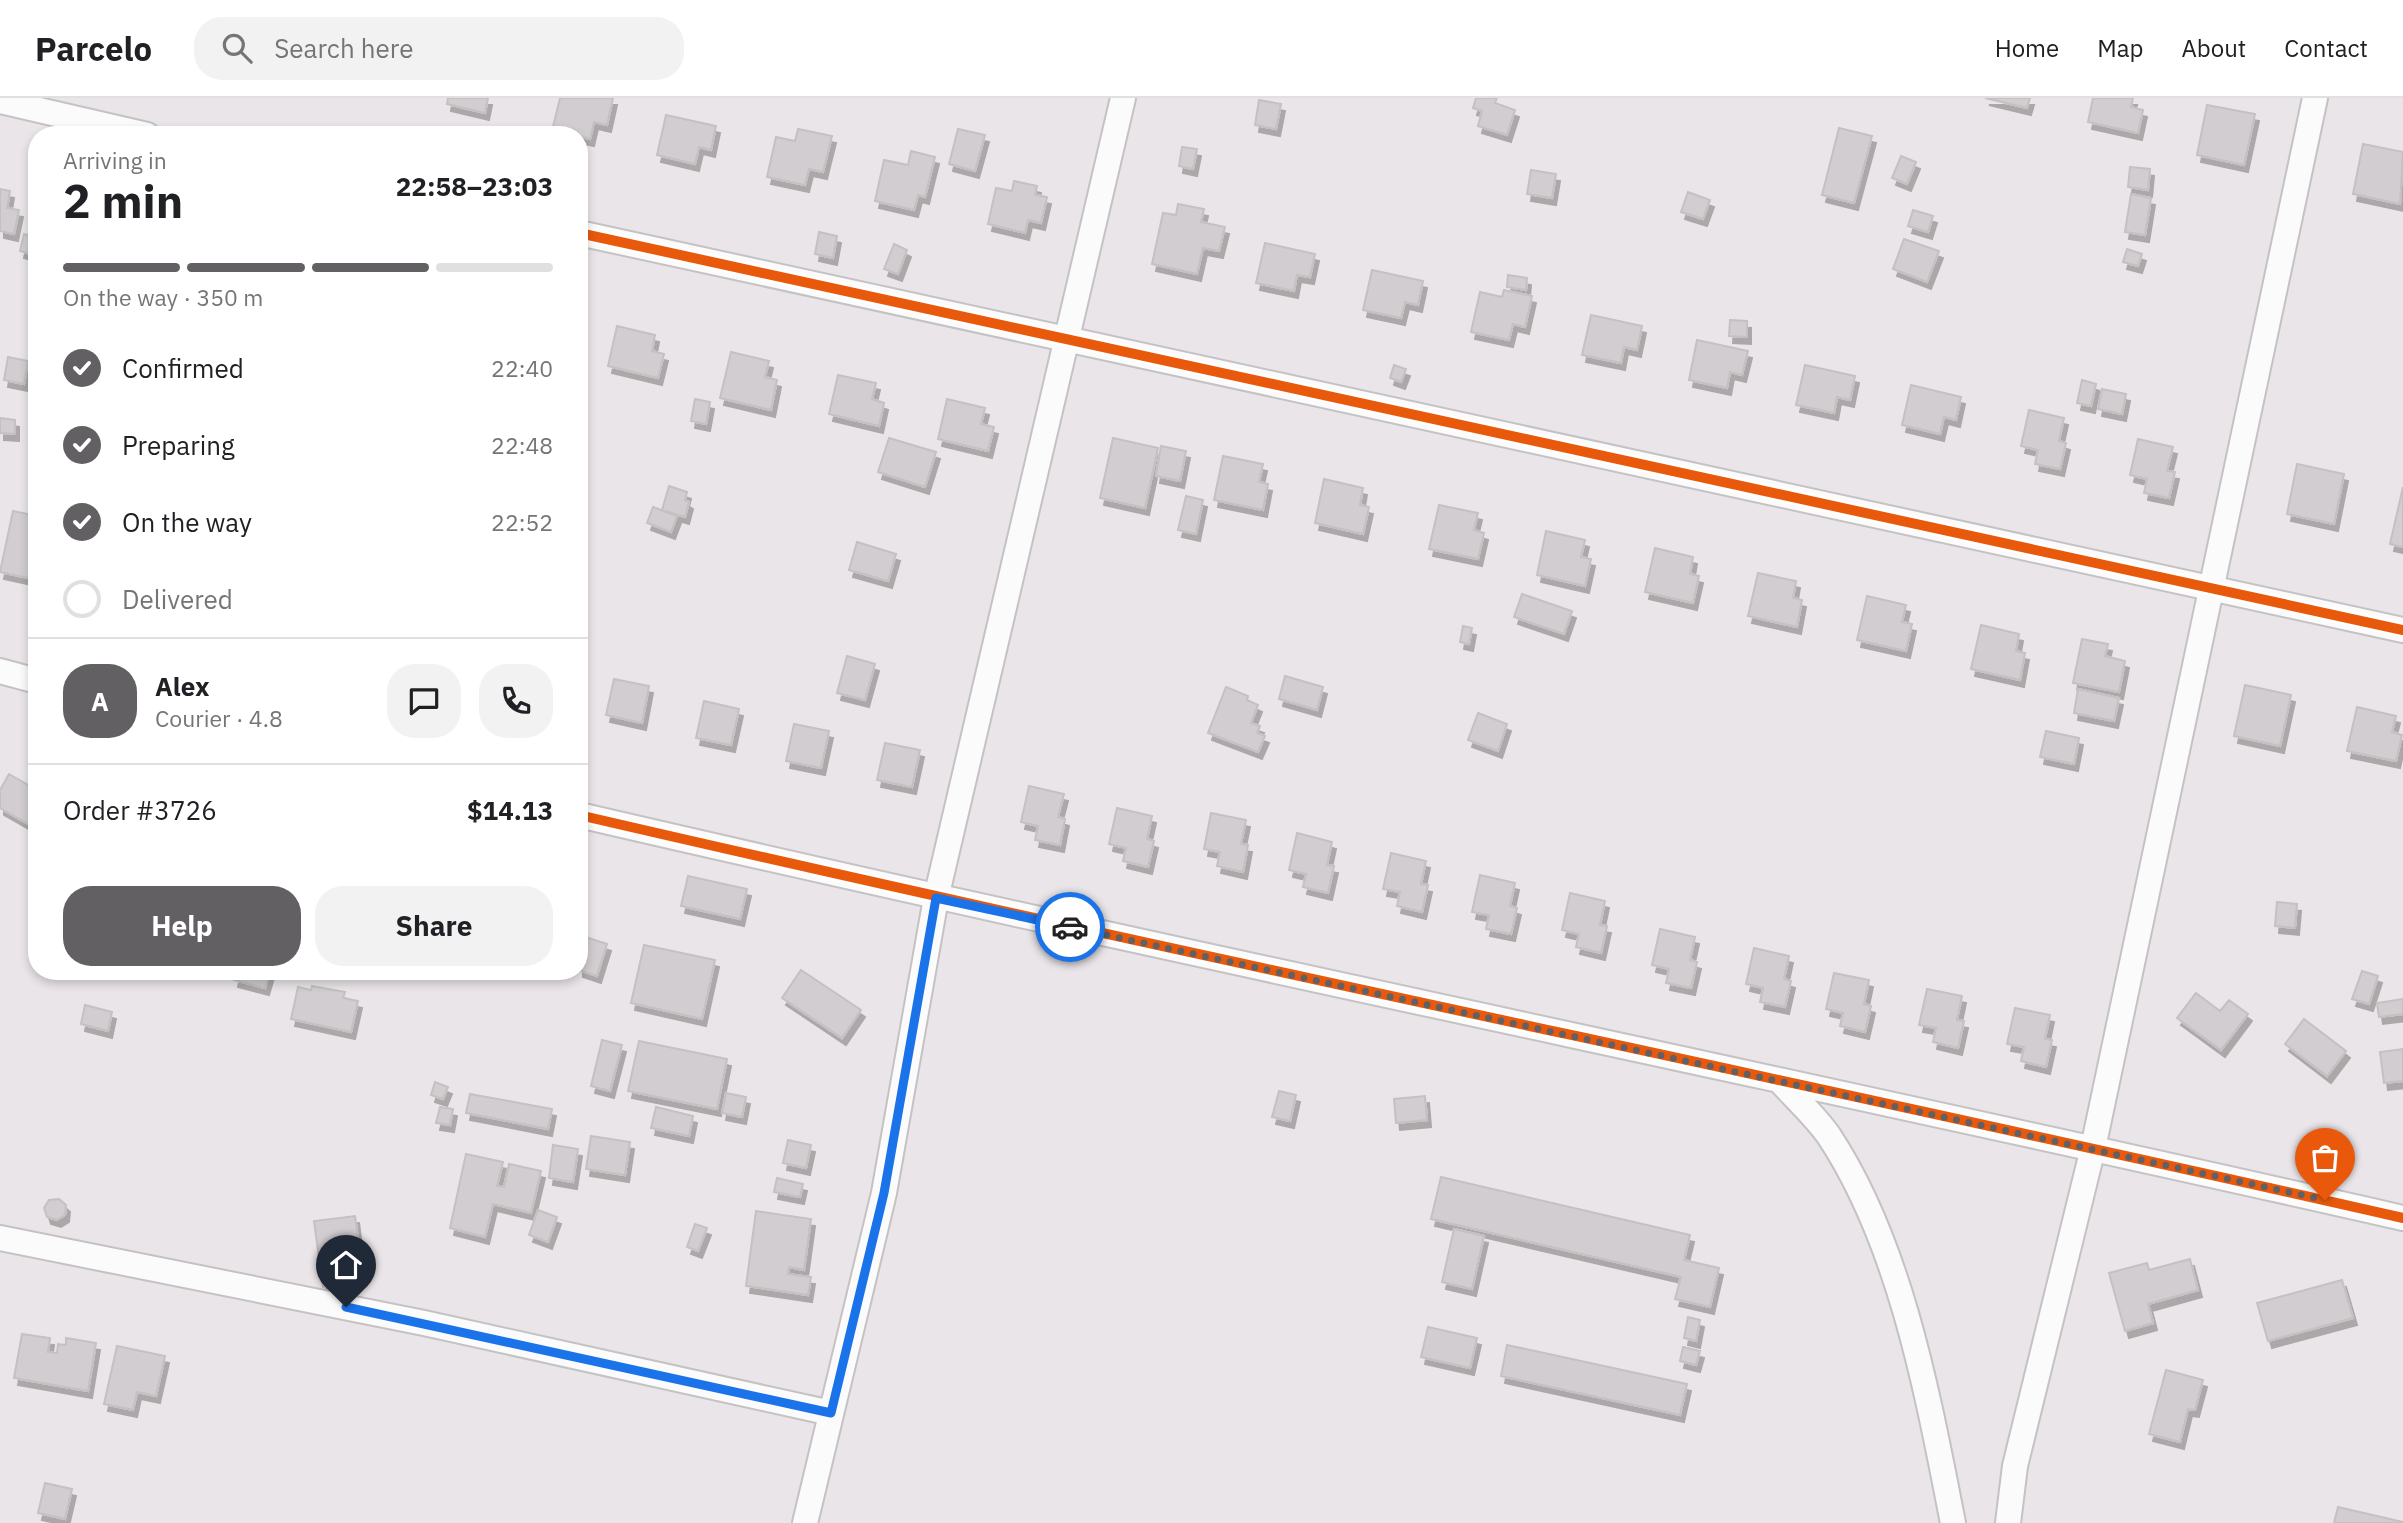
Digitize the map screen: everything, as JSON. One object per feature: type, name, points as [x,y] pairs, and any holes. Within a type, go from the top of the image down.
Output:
[{"type":"street","points":[[804,1523],[884,1193],[936,898],[1123,98]]},
{"type":"street","points":[[2008,1523],[2015,1466],[2092,1148],[2213,590],[2315,98]]},
{"type":"street","points":[[0,101],[108,126]]},
{"type":"street","points":[[588,235],[2403,630]]},
{"type":"street","points":[[0,671],[28,679]]},
{"type":"street","points":[[588,817],[936,898],[2092,1148],[2403,1218]]},
{"type":"street","points":[[1779,1080],[1828,1135],[1879,1231],[1927,1391],[1953,1523]]},
{"type":"street","points":[[0,1238],[424,1323],[831,1413]]},
{"type":"building","points":[[448,98],[488,98],[485,113],[447,104]]},
{"type":"building","points":[[560,98],[613,98],[607,125],[594,122],[590,139],[588,126],[553,126]]},
{"type":"building","points":[[1476,98],[1497,98],[1495,103],[1515,110],[1507,135],[1478,126],[1482,111],[1473,108]]},
{"type":"building","points":[[1985,98],[2030,98],[2027,108]]},
{"type":"building","points":[[2093,98],[2133,98],[2131,107],[2143,110],[2138,133],[2088,122]]},
{"type":"building","points":[[1259,100],[1281,104],[1276,129],[1255,125]]},
{"type":"building","points":[[2207,105],[2255,114],[2244,165],[2197,155]]},
{"type":"building","points":[[666,115],[716,126],[711,150],[699,147],[695,164],[657,155]]},
{"type":"building","points":[[1839,128],[1872,136],[1854,203],[1822,195]]},
{"type":"building","points":[[798,129],[832,136],[823,172],[809,169],[805,185],[767,177],[776,137],[795,141]]},
{"type":"building","points":[[958,129],[985,135],[975,171],[949,164]]},
{"type":"building","points":[[2363,144],[2403,152],[2400,204],[2353,194]]},
{"type":"building","points":[[1182,147],[1197,149],[1193,169],[1179,166]]},
{"type":"building","points":[[911,151],[935,157],[925,197],[918,195],[914,210],[875,201],[884,160],[908,165]]},
{"type":"building","points":[[1901,156],[1916,162],[1907,184],[1892,178]]},
{"type":"building","points":[[2130,167],[2150,169],[2148,190],[2128,187]]},
{"type":"building","points":[[1531,170],[1556,174],[1552,198],[1527,194]]},
{"type":"building","points":[[1014,181],[1037,186],[1035,195],[1047,197],[1041,223],[1028,220],[1025,233],[988,224],[996,188],[1012,191]]},
{"type":"building","points":[[0,189],[10,191],[7,208],[19,210],[14,234],[0,231]]},
{"type":"building","points":[[1688,192],[1710,200],[1703,219],[1681,212]]},
{"type":"building","points":[[2131,194],[2151,198],[2145,235],[2125,232]]},
{"type":"building","points":[[1178,204],[1204,209],[1201,222],[1225,227],[1219,251],[1203,248],[1197,274],[1152,264],[1163,213],[1176,215]]},
{"type":"building","points":[[1913,210],[1933,216],[1928,232],[1908,226]]},
{"type":"building","points":[[819,232],[837,236],[833,258],[815,254]]},
{"type":"building","points":[[24,234],[28,235],[28,253],[20,251]]},
{"type":"building","points":[[1904,239],[1939,251],[1927,282],[1893,269]]},
{"type":"building","points":[[1265,243],[1315,254],[1310,277],[1297,275],[1294,291],[1256,283]]},
{"type":"building","points":[[894,244],[907,250],[898,274],[884,269]]},
{"type":"building","points":[[2127,249],[2142,254],[2138,266],[2123,262]]},
{"type":"building","points":[[1372,270],[1423,281],[1418,305],[1405,302],[1401,318],[1363,310]]},
{"type":"building","points":[[1508,275],[1527,278],[1526,290],[1507,287]]},
{"type":"building","points":[[1504,290],[1532,296],[1525,327],[1513,324],[1509,340],[1471,332],[1480,292],[1502,297]]},
{"type":"building","points":[[1591,315],[1642,326],[1637,350],[1624,347],[1621,363],[1582,355]]},
{"type":"building","points":[[1730,320],[1747,321],[1747,337],[1729,336]]},
{"type":"building","points":[[617,326],[655,335],[652,351],[664,354],[658,378],[608,366]]},
{"type":"building","points":[[1697,340],[1748,351],[1742,375],[1730,372],[1727,388],[1689,380]]},
{"type":"building","points":[[731,352],[769,361],[765,377],[777,380],[771,410],[720,398]]},
{"type":"building","points":[[8,357],[28,361],[24,384],[4,380]]},
{"type":"building","points":[[1394,365],[1406,369],[1401,382],[1390,378]]},
{"type":"building","points":[[1805,365],[1855,376],[1850,400],[1837,397],[1834,413],[1796,405]]},
{"type":"building","points":[[838,375],[876,383],[872,399],[884,403],[879,426],[829,414]]},
{"type":"building","points":[[2082,380],[2096,384],[2091,406],[2077,403]]},
{"type":"building","points":[[1911,385],[1961,397],[1956,420],[1944,417],[1940,434],[1902,425]]},
{"type":"building","points":[[2102,389],[2126,394],[2122,414],[2098,409]]},
{"type":"building","points":[[695,399],[710,402],[706,424],[691,421]]},
{"type":"building","points":[[947,399],[985,408],[981,424],[994,427],[988,451],[938,439]]},
{"type":"building","points":[[2029,410],[2064,418],[2059,441],[2066,443],[2060,469],[2035,464],[2038,450],[2021,446]]},
{"type":"building","points":[[0,418],[15,420],[15,434],[0,433]]},
{"type":"building","points":[[889,438],[936,452],[925,487],[878,472]]},
{"type":"building","points":[[1113,438],[1158,448],[1145,508],[1100,498]]},
{"type":"building","points":[[2138,439],[2173,447],[2167,471],[2175,472],[2169,498],[2144,493],[2147,479],[2130,475]]},
{"type":"building","points":[[1161,446],[1186,451],[1180,481],[1156,476]]},
{"type":"building","points":[[1223,456],[1263,464],[1259,482],[1268,484],[1263,510],[1214,500]]},
{"type":"building","points":[[2297,464],[2344,474],[2334,524],[2287,514]]},
{"type":"building","points":[[1324,479],[1363,488],[1360,505],[1369,507],[1363,534],[1315,523]]},
{"type":"building","points":[[669,486],[687,492],[685,500],[689,502],[685,517],[662,510]]},
{"type":"building","points":[[2403,487],[2403,547],[2390,544]]},
{"type":"building","points":[[1186,496],[1203,500],[1196,534],[1178,530]]},
{"type":"building","points":[[1439,505],[1478,513],[1474,530],[1484,533],[1478,559],[1429,549]]},
{"type":"building","points":[[653,507],[677,516],[671,532],[647,523]]},
{"type":"building","points":[[13,511],[28,514],[28,578],[0,572]]},
{"type":"building","points":[[1546,531],[1585,540],[1581,557],[1591,559],[1585,586],[1537,575]]},
{"type":"building","points":[[857,542],[896,554],[888,581],[849,570]]},
{"type":"building","points":[[1655,548],[1693,557],[1690,574],[1699,576],[1693,603],[1645,592]]},
{"type":"building","points":[[1758,573],[1796,581],[1793,598],[1802,600],[1797,627],[1748,616]]},
{"type":"building","points":[[1522,594],[1572,611],[1564,634],[1514,617]]},
{"type":"building","points":[[1867,596],[1906,605],[1902,622],[1912,624],[1906,651],[1857,640]]},
{"type":"building","points":[[1981,625],[2019,634],[2016,651],[2025,653],[2020,680],[1971,669]]},
{"type":"building","points":[[1463,626],[1472,628],[1469,644],[1460,642]]},
{"type":"building","points":[[2082,639],[2108,644],[2105,656],[2125,661],[2119,692],[2073,683]]},
{"type":"building","points":[[847,656],[875,664],[865,700],[837,693]]},
{"type":"building","points":[[1285,676],[1323,687],[1317,710],[1279,699]]},
{"type":"building","points":[[614,679],[649,686],[642,723],[606,715]]},
{"type":"building","points":[[2245,685],[2291,695],[2280,746],[2234,736]]},
{"type":"building","points":[[1226,687],[1248,696],[1247,700],[1258,705],[1251,723],[1260,726],[1257,733],[1265,736],[1258,752],[1208,733]]},
{"type":"building","points":[[2078,689],[2119,698],[2114,721],[2074,713]]},
{"type":"building","points":[[704,701],[739,709],[731,745],[696,738]]},
{"type":"building","points":[[2357,707],[2396,716],[2392,732],[2402,735],[2396,761],[2347,751]]},
{"type":"building","points":[[1478,713],[1507,724],[1498,751],[1468,740]]},
{"type":"building","points":[[794,724],[829,731],[821,768],[786,761]]},
{"type":"building","points":[[2046,731],[2079,738],[2074,764],[2040,757]]},
{"type":"building","points":[[885,743],[920,750],[912,787],[877,780]]},
{"type":"building","points":[[9,774],[28,785],[28,824],[0,808],[0,790]]},
{"type":"building","points":[[1029,786],[1064,794],[1058,817],[1065,819],[1060,845],[1035,840],[1038,826],[1021,822]]},
{"type":"building","points":[[1117,808],[1152,816],[1147,839],[1154,841],[1148,867],[1123,861],[1126,848],[1109,844]]},
{"type":"building","points":[[1211,813],[1246,820],[1241,844],[1248,845],[1243,872],[1217,866],[1220,852],[1204,849]]},
{"type":"building","points":[[1297,833],[1332,842],[1327,865],[1334,866],[1328,893],[1303,887],[1306,874],[1289,870]]},
{"type":"building","points":[[1391,853],[1426,861],[1421,884],[1428,885],[1422,912],[1397,906],[1400,892],[1383,889]]},
{"type":"building","points":[[1480,875],[1515,883],[1510,906],[1517,908],[1511,934],[1486,929],[1489,915],[1472,912]]},
{"type":"building","points":[[688,876],[747,889],[740,919],[681,906]]},
{"type":"building","points":[[1570,893],[1605,901],[1600,925],[1607,926],[1601,953],[1576,947],[1579,934],[1562,930]]},
{"type":"building","points":[[2277,902],[2297,904],[2295,928],[2275,926]]},
{"type":"building","points":[[1660,929],[1695,937],[1690,960],[1697,962],[1691,988],[1666,983],[1669,969],[1652,965]]},
{"type":"building","points":[[588,938],[607,944],[597,976],[588,973]]},
{"type":"building","points":[[644,945],[715,960],[702,1019],[631,1003]]},
{"type":"building","points":[[1754,948],[1789,956],[1784,979],[1791,981],[1785,1007],[1760,1002],[1763,988],[1746,984]]},
{"type":"building","points":[[801,970],[861,1010],[842,1038],[782,998]]},
{"type":"building","points":[[2362,971],[2378,976],[2369,1004],[2352,999]]},
{"type":"building","points":[[1834,973],[1869,980],[1864,1004],[1871,1006],[1865,1032],[1840,1026],[1843,1013],[1826,1009]]},
{"type":"building","points":[[234,980],[267,980],[265,988]]},
{"type":"building","points":[[312,986],[345,992],[343,998],[358,1001],[351,1032],[291,1019],[298,987],[311,990]]},
{"type":"building","points":[[1927,989],[1962,996],[1957,1020],[1964,1021],[1958,1048],[1933,1042],[1936,1028],[1919,1025]]},
{"type":"building","points":[[2196,993],[2220,1011],[2229,1000],[2248,1014],[2221,1050],[2177,1018]]},
{"type":"building","points":[[2403,999],[2403,1014],[2379,1017],[2377,1003]]},
{"type":"building","points":[[85,1005],[112,1012],[108,1031],[81,1024]]},
{"type":"building","points":[[2015,1008],[2050,1015],[2045,1039],[2052,1040],[2046,1067],[2021,1061],[2024,1047],[2007,1044]]},
{"type":"building","points":[[2304,1019],[2346,1051],[2327,1076],[2285,1044]]},
{"type":"building","points":[[602,1040],[622,1045],[610,1091],[591,1086]]},
{"type":"building","points":[[639,1041],[727,1059],[717,1109],[628,1091]]},
{"type":"building","points":[[2403,1049],[2403,1081],[2384,1083],[2380,1052]]},
{"type":"building","points":[[435,1082],[448,1087],[443,1099],[431,1095]]},
{"type":"building","points":[[1279,1091],[1296,1095],[1290,1121],[1272,1117]]},
{"type":"building","points":[[726,1093],[746,1097],[742,1117],[722,1113]]},
{"type":"building","points":[[470,1094],[552,1109],[548,1129],[466,1113]]},
{"type":"building","points":[[1425,1096],[1427,1120],[1396,1123],[1394,1099]]},
{"type":"building","points":[[440,1107],[453,1109],[450,1125],[436,1123]]},
{"type":"building","points":[[656,1107],[693,1116],[689,1136],[651,1128]]},
{"type":"building","points":[[591,1136],[630,1142],[625,1175],[586,1169]]},
{"type":"building","points":[[788,1140],[811,1145],[806,1168],[783,1163]]},
{"type":"building","points":[[553,1145],[578,1149],[573,1182],[549,1178]]},
{"type":"building","points":[[466,1154],[503,1162],[497,1186],[504,1187],[509,1164],[541,1171],[531,1213],[493,1204],[485,1237],[450,1228]]},
{"type":"building","points":[[1441,1177],[1690,1235],[1684,1260],[1719,1268],[1710,1307],[1675,1299],[1681,1277],[1431,1219]]},
{"type":"building","points":[[777,1178],[803,1184],[800,1197],[774,1192]]},
{"type":"building","points":[[59,1199],[66,1205],[65,1215],[57,1220],[47,1217],[44,1208],[49,1200]]},
{"type":"building","points":[[538,1210],[557,1217],[548,1242],[529,1235]]},
{"type":"building","points":[[756,1211],[811,1219],[804,1270],[789,1267],[788,1274],[811,1277],[808,1295],[746,1286]]},
{"type":"building","points":[[355,1216],[360,1255],[345,1257],[348,1284],[323,1287],[314,1221]]},
{"type":"building","points":[[695,1224],[707,1228],[698,1251],[687,1247]]},
{"type":"building","points":[[1454,1229],[1484,1236],[1472,1289],[1442,1282]]},
{"type":"building","points":[[2190,1259],[2198,1290],[2148,1304],[2153,1323],[2125,1331],[2109,1273],[2147,1263],[2149,1270]]},
{"type":"building","points":[[2342,1280],[2353,1318],[2268,1341],[2257,1303]]},
{"type":"building","points":[[1688,1317],[1700,1320],[1696,1341],[1684,1338]]},
{"type":"building","points":[[1428,1327],[1477,1338],[1470,1368],[1421,1357]]},
{"type":"building","points":[[22,1334],[50,1338],[48,1352],[57,1353],[58,1344],[66,1345],[66,1338],[96,1343],[88,1391],[14,1378]]},
{"type":"building","points":[[1507,1345],[1687,1384],[1680,1415],[1501,1376]]},
{"type":"building","points":[[117,1346],[165,1356],[156,1396],[137,1392],[133,1410],[104,1404]]},
{"type":"building","points":[[1683,1347],[1700,1351],[1696,1365],[1680,1361]]},
{"type":"building","points":[[2166,1370],[2203,1380],[2195,1410],[2188,1409],[2180,1442],[2149,1434]]},
{"type":"building","points":[[45,1483],[72,1489],[65,1519],[38,1513]]},
{"type":"building","points":[[2338,1507],[2403,1522],[2403,1523],[2334,1523]]},
{"type":"cycle path","points":[[588,235],[2403,630]]},
{"type":"cycle path","points":[[588,817],[1035,918],[2403,1218]]},
{"type":"way so far","points":[[1070,927],[2325,1200]]},
{"type":"route","points":[[346,1307],[831,1413],[863,1292],[884,1193],[936,898],[1070,927]]}]
